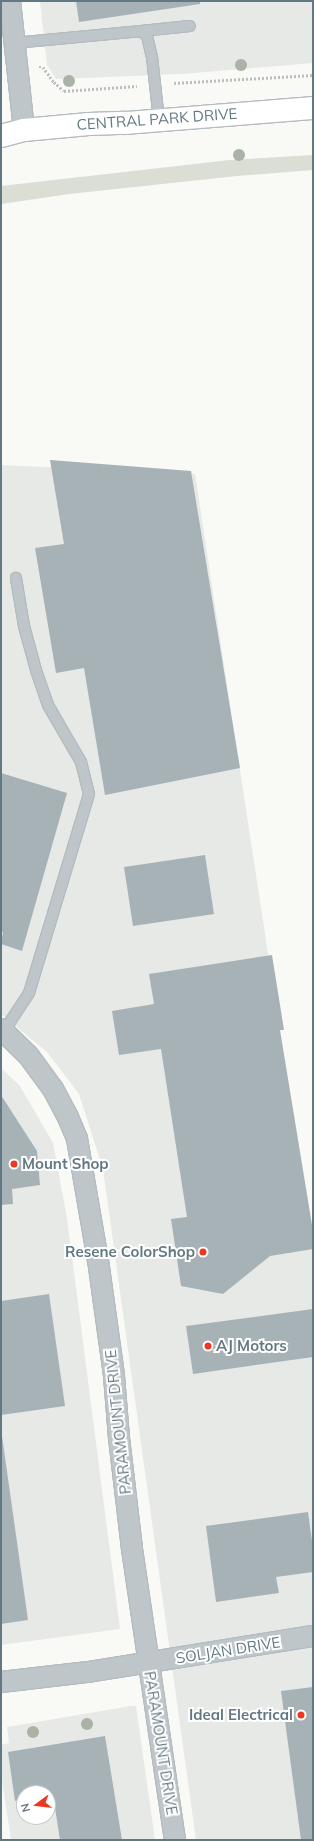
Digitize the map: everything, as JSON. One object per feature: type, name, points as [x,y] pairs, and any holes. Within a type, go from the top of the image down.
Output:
[{"type":"main road","name":"CENTRAL PARK DRIVE","points":[[1,136],[24,130],[89,124],[126,123],[313,108]]},
{"type":"street","points":[[10,1],[24,130]]},
{"type":"street","name":"PARAMOUNT DRIVE","points":[[2,1030],[28,1055],[53,1089],[67,1114],[77,1139],[98,1260],[114,1376],[119,1438],[131,1542],[175,1840]]},
{"type":"street","name":"SOLJAN DRIVE","points":[[1,1682],[88,1672],[313,1636]]},
{"type":"lane","points":[[14,43],[190,26]]},
{"type":"lane","points":[[141,31],[147,36],[152,57],[159,120]]},
{"type":"lane","points":[[2,1030],[29,993],[89,794],[81,762],[48,705],[36,670],[24,626],[16,578]]},
{"type":"shaded area","points":[[40,1],[313,1],[313,63],[182,74],[56,79],[47,65]]},
{"type":"shaded area","points":[[313,155],[313,170],[237,176],[69,194],[1,204],[1,186],[230,160]]},
{"type":"shaded area","points":[[1,465],[195,474],[313,1250],[313,1840],[196,1840],[103,1169],[79,1094],[47,1052],[1,1014]]},
{"type":"shaded area","points":[[1,1068],[20,1086],[53,1143],[67,1218],[120,1629],[1,1645]]},
{"type":"shaded area","points":[[136,1706],[155,1840],[11,1840],[1,1773],[1,1745],[9,1743],[7,1727]]},
{"type":"building","points":[[76,1],[200,1],[200,4],[79,22]]},
{"type":"building","points":[[50,460],[191,471],[240,768],[105,795],[84,668],[56,673],[35,548],[64,544]]},
{"type":"building","points":[[1,773],[67,793],[22,951],[1,944],[3,932],[1,932]]},
{"type":"building","points":[[205,855],[214,914],[133,926],[124,867]]},
{"type":"building","points":[[272,955],[284,1030],[280,1030],[313,1231],[313,1249],[270,1256],[223,1294],[181,1286],[171,1219],[187,1217],[161,1049],[119,1055],[112,1011],[154,1004],[149,974]]},
{"type":"building","points":[[1,1095],[37,1151],[40,1185],[12,1189],[13,1204],[1,1205]]},
{"type":"building","points":[[49,1294],[65,1406],[1,1415],[1,1301]]},
{"type":"building","points":[[313,1309],[313,1357],[193,1374],[186,1326]]},
{"type":"building","points":[[2,1436],[28,1620],[1,1624],[1,1437]]},
{"type":"building","points":[[308,1512],[313,1548],[313,1572],[276,1577],[279,1593],[216,1602],[206,1526]]},
{"type":"building","points":[[313,1687],[313,1840],[301,1840],[281,1691]]},
{"type":"building","points":[[105,1736],[122,1840],[60,1840],[56,1814],[56,1785],[16,1785],[15,1801],[8,1752]]},
{"type":"place","name":"Mount Shop","points":[[14,1164]]},
{"type":"place","name":"Resene ColorShop","points":[[203,1252]]},
{"type":"place","name":"AJ Motors","points":[[208,1346]]},
{"type":"place","name":"Ideal Electrical","points":[[301,1715]]}]
